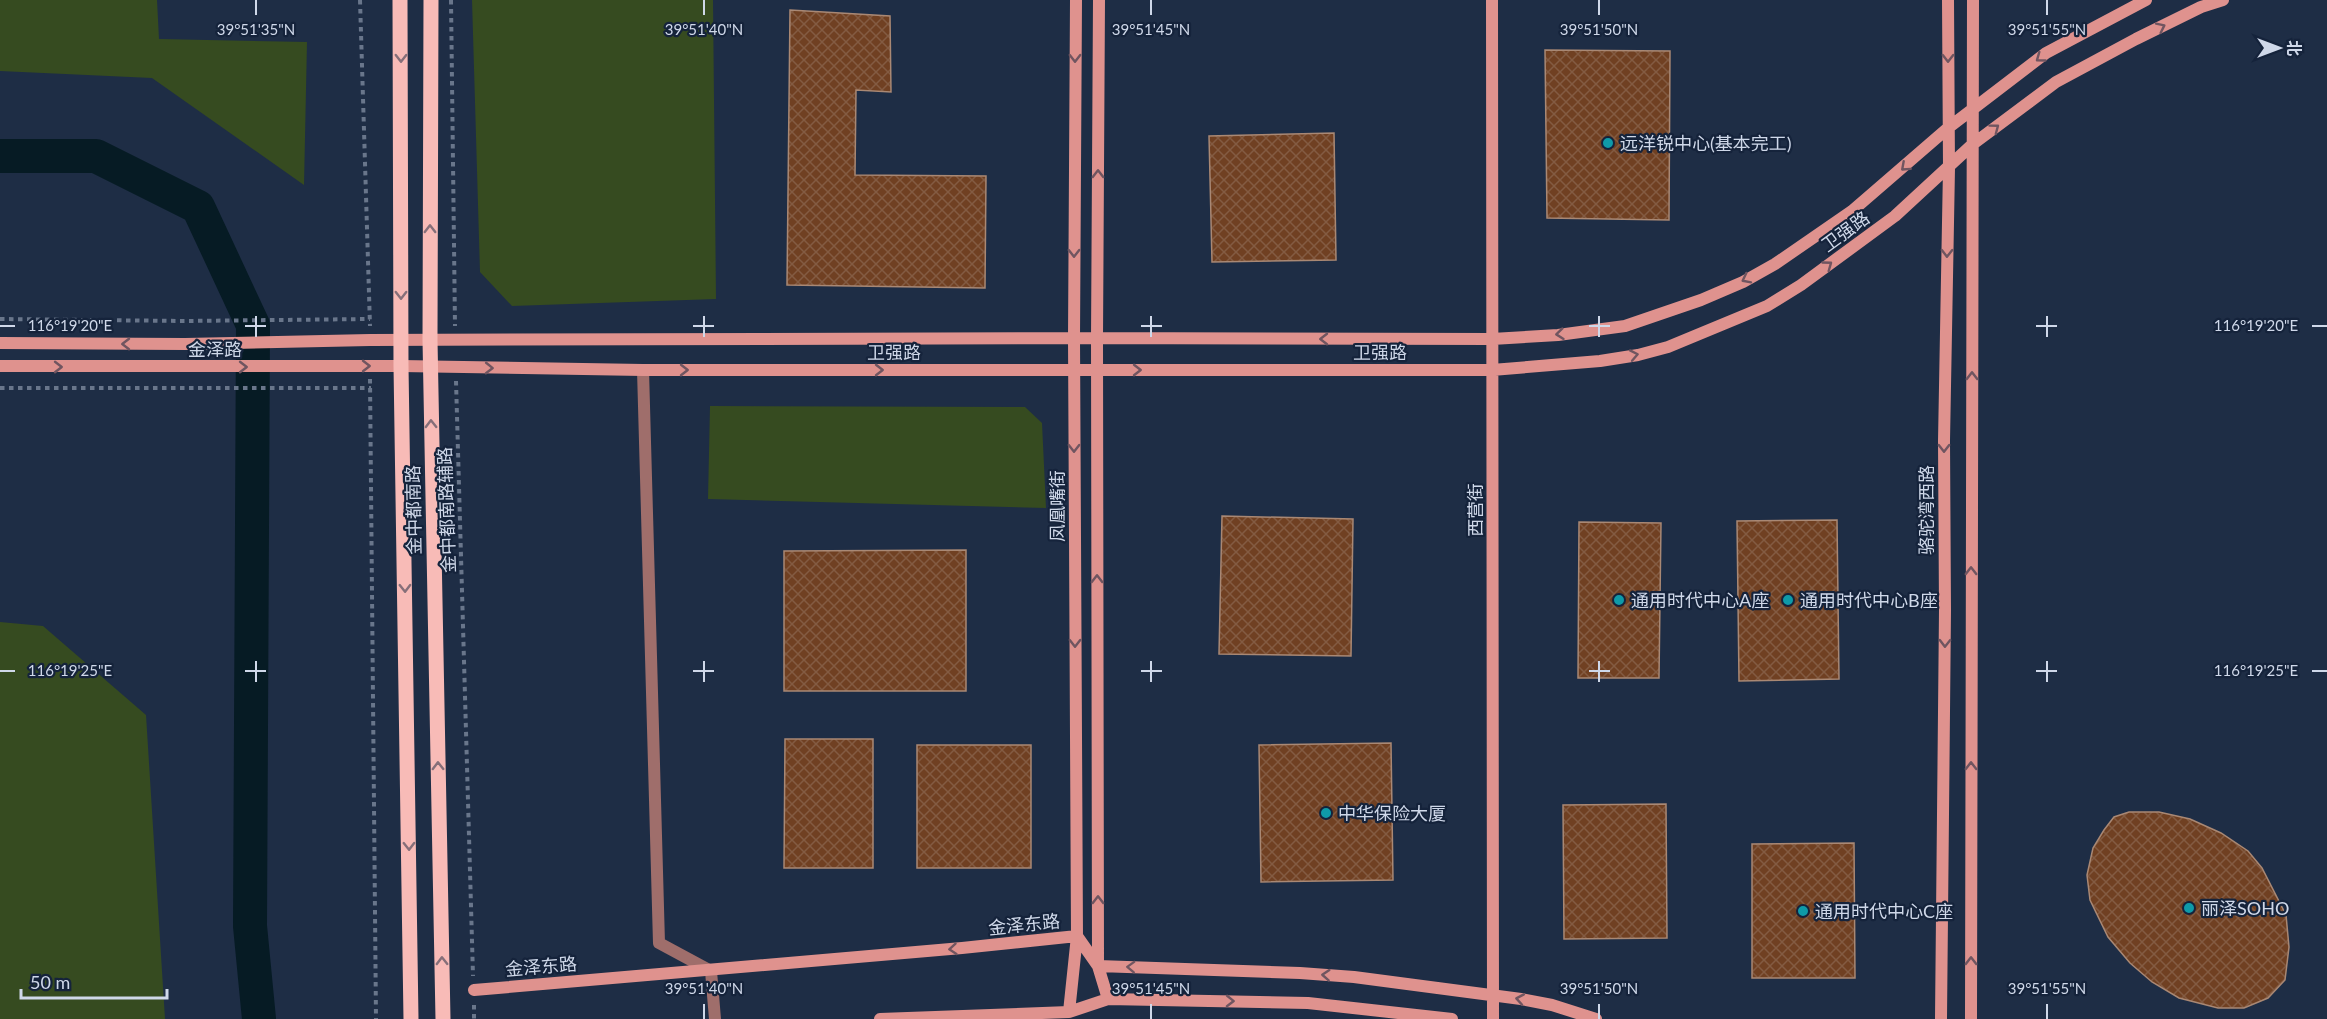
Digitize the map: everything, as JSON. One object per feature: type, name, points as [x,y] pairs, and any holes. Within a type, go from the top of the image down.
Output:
[{"type":"main road","name":"金中都南路","points":[[400,0],[401,366],[411,1019]]},
{"type":"main road","name":"金中都南路","points":[[431,0],[430,367],[443,1019]]},
{"type":"street","name":"凤凰嘴街","points":[[1070,1012],[1077,936],[1074,369],[1076,0]]},
{"type":"street","points":[[1099,0],[1096,339],[1098,966],[1108,999]]},
{"type":"street","name":"西营街","points":[[1492,0],[1493,1019]]},
{"type":"street","name":"骆驼湾西路","points":[[1941,1019],[1945,610],[1944,441],[1949,168],[1948,0]]},
{"type":"street","points":[[1971,1019],[1973,0]]},
{"type":"street","name":"卫强路","points":[[430,340],[1492,339],[1625,326],[1701,300],[1743,282],[1775,264],[1852,211],[1948,128],[2046,53],[2146,0]]},
{"type":"street","name":"卫强路","points":[[430,367],[643,370],[1492,370],[1600,361],[1638,355],[1668,347],[1721,327],[1767,306],[1801,285],[1895,216],[1973,144],[2056,82],[2201,7],[2223,0]]},
{"type":"street","name":"金泽路","points":[[0,343],[185,344],[430,340]]},
{"type":"street","name":"金泽路","points":[[0,366],[430,367]]},
{"type":"street","points":[[643,370],[659,943],[711,970],[715,1019]]},
{"type":"street","name":"金泽东路","points":[[474,990],[1077,936],[1098,966]]},
{"type":"street","points":[[1098,966],[1322,975],[1494,995],[1552,1005],[1596,1019]]},
{"type":"street","points":[[880,1019],[1070,1012],[1108,999],[1308,1003],[1452,1019]]},
{"type":"path","points":[[360,0],[370,340]]},
{"type":"path","points":[[451,0],[455,340]]},
{"type":"path","name":"金泽路","points":[[0,319],[183,321],[370,319]]},
{"type":"path","points":[[370,366],[376,1019]]},
{"type":"path","name":"金中都南路辅路","points":[[456,367],[474,1019]]},
{"type":"path","points":[[0,388],[370,388]]},
{"type":"green space","points":[[0,0],[157,0],[159,39],[307,42],[304,185],[152,78],[0,71]]},
{"type":"green space","points":[[472,0],[713,0],[716,299],[512,306],[480,272]]},
{"type":"green space","points":[[710,406],[1025,407],[1042,423],[1046,508],[708,499]]},
{"type":"green space","points":[[0,622],[43,626],[146,715],[165,1019],[0,1019]]},
{"type":"building","points":[[790,10],[890,16],[891,92],[856,90],[855,175],[986,176],[985,288],[787,285]]},
{"type":"building","name":"远洋锐中心(基本完工)","points":[[1545,50],[1670,51],[1669,220],[1547,218]]},
{"type":"building","points":[[1334,133],[1336,260],[1212,262],[1209,136]]},
{"type":"building","points":[[1222,516],[1353,519],[1351,656],[1219,654]]},
{"type":"building","name":"通用时代中心B座","points":[[1837,520],[1839,679],[1739,681],[1737,521]]},
{"type":"building","name":"通用时代中心A座","points":[[1579,522],[1661,523],[1659,678],[1578,678]]},
{"type":"building","points":[[966,550],[966,691],[784,691],[784,551]]},
{"type":"building","points":[[785,739],[873,739],[873,868],[784,868]]},
{"type":"building","name":"中华保险大厦","points":[[1391,743],[1393,880],[1261,882],[1259,745]]},
{"type":"building","points":[[917,745],[1031,745],[1031,868],[917,868]]},
{"type":"building","points":[[1666,804],[1667,938],[1564,939],[1563,805]]},
{"type":"building","name":"丽泽SOHO","points":[[2129,812],[2159,812],[2190,819],[2221,833],[2248,851],[2262,868],[2286,915],[2289,947],[2285,980],[2268,998],[2244,1008],[2218,1008],[2179,998],[2152,982],[2130,963],[2108,937],[2090,900],[2087,875],[2093,848],[2104,830],[2114,817]]},
{"type":"building","name":"通用时代中心C座","points":[[1854,843],[1855,978],[1752,978],[1752,844]]},
{"type":"waterway","points":[[0,156],[96,156],[198,207],[253,325],[250,926],[259,1019]]},
{"type":"place","name":"远洋锐中心(基本完工)","points":[[1608,143]]},
{"type":"place","name":"通用时代中心A座","points":[[1619,600]]},
{"type":"place","name":"通用时代中心B座","points":[[1788,600]]},
{"type":"place","name":"中华保险大厦","points":[[1326,813]]},
{"type":"place","name":"丽泽SOHO","points":[[2189,908]]},
{"type":"place","name":"通用时代中心C座","points":[[1803,911]]}]
